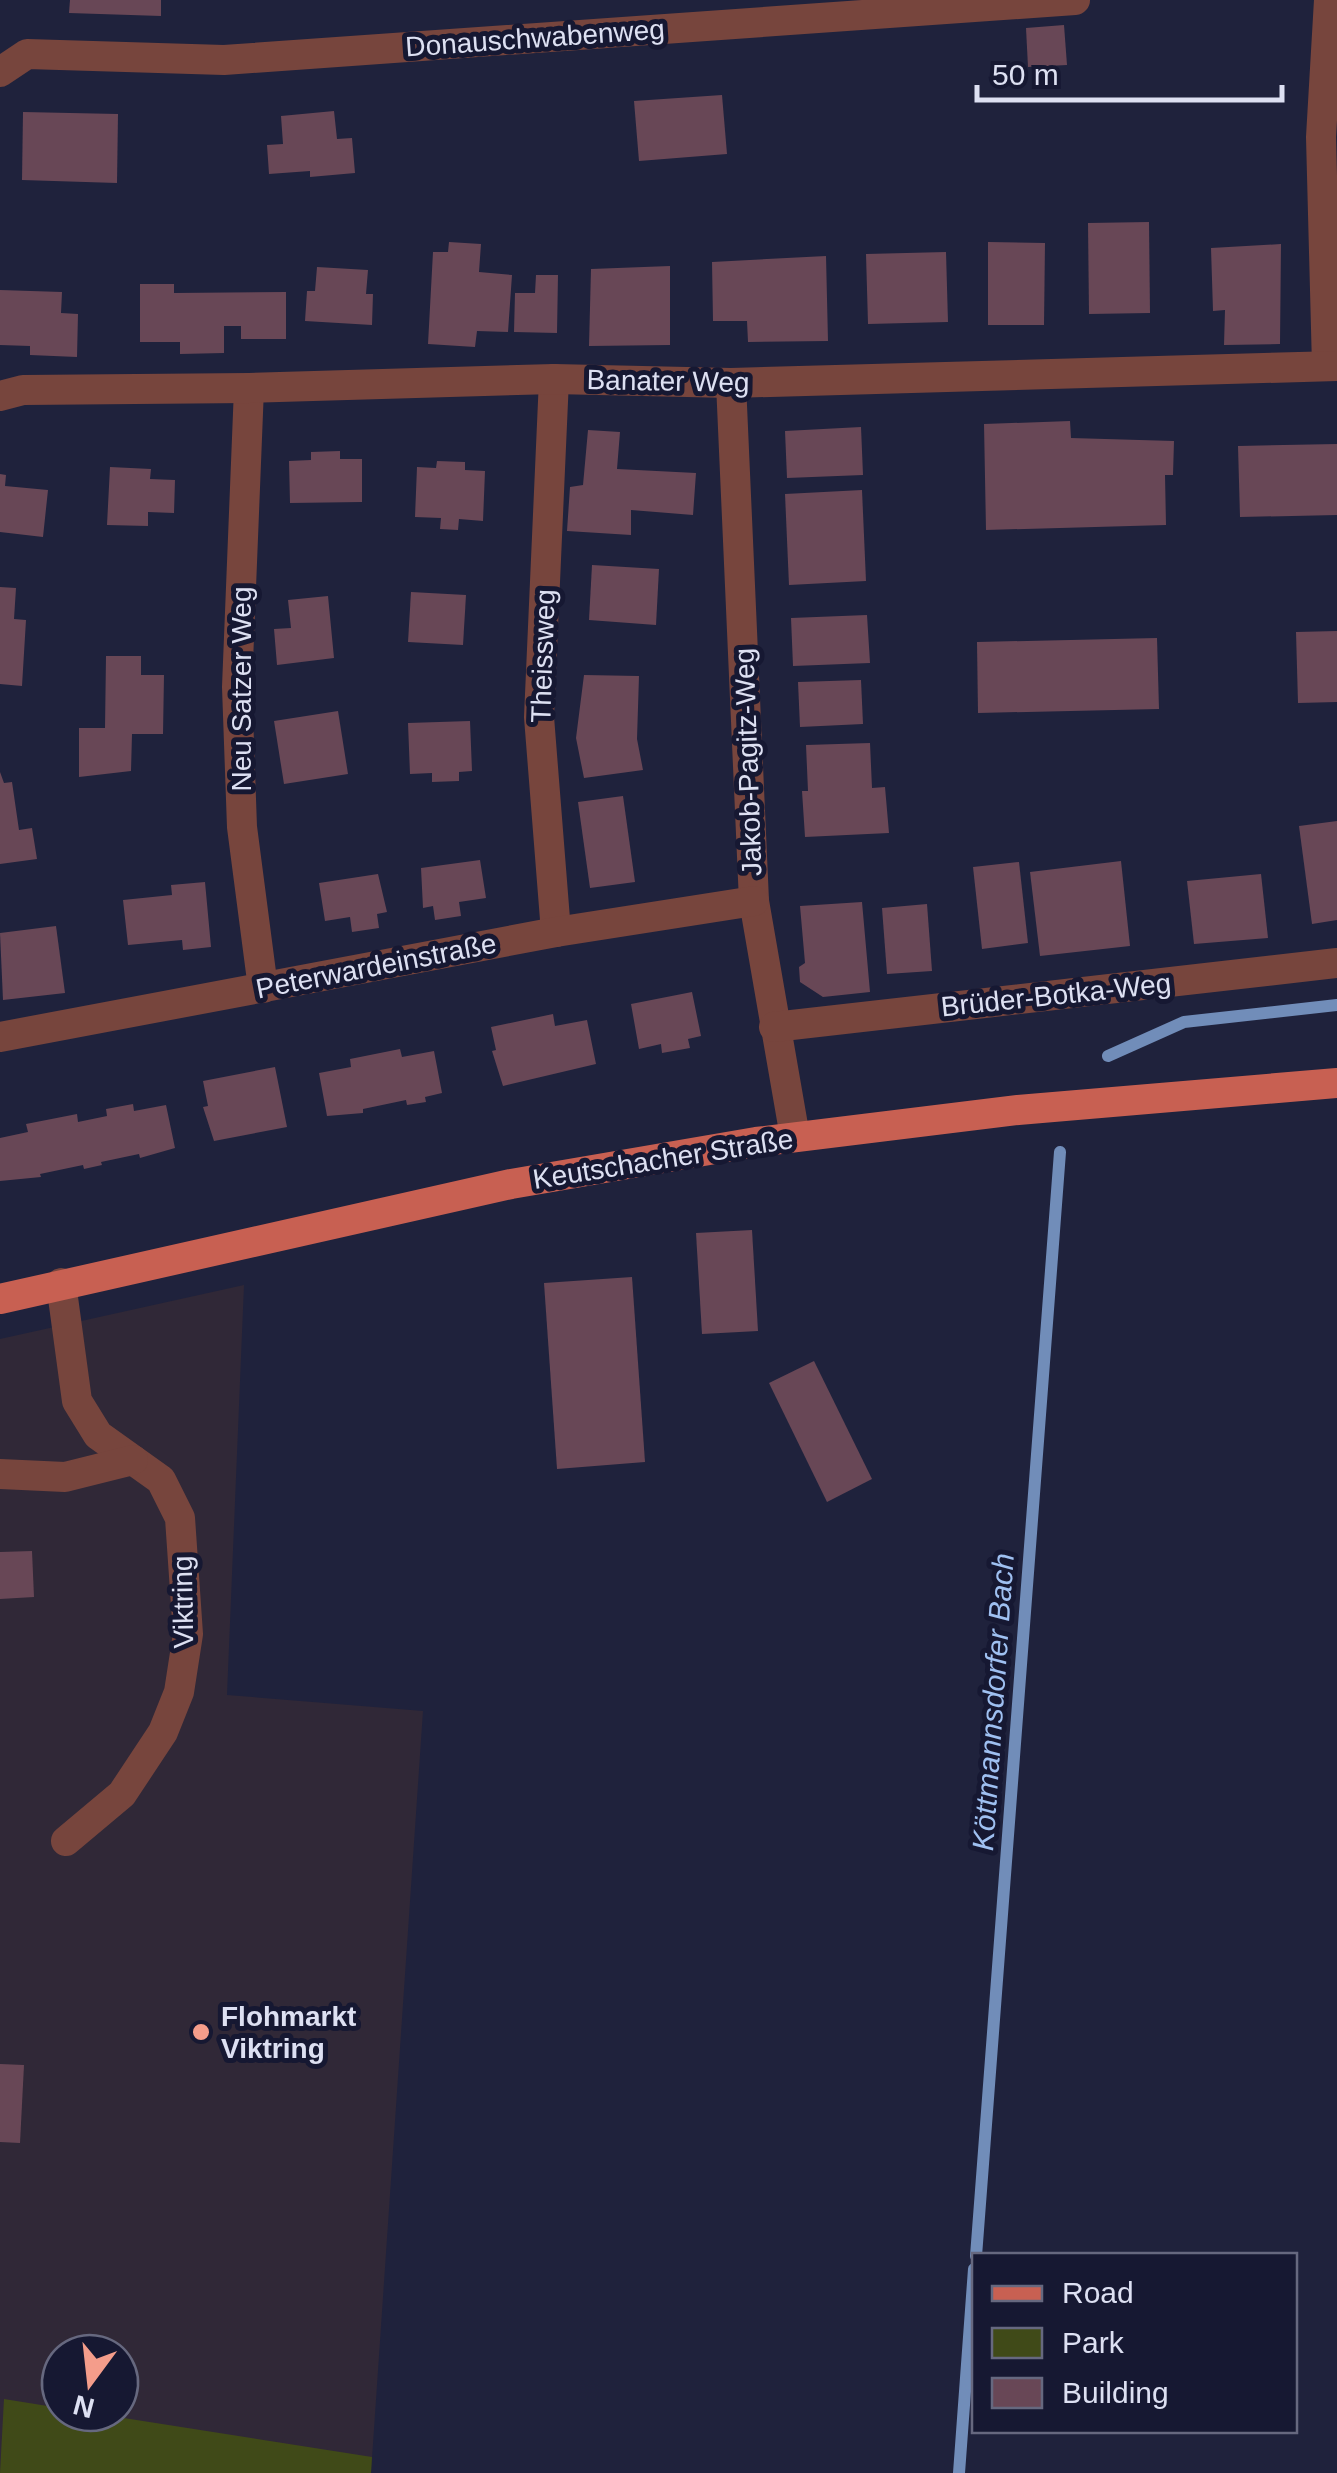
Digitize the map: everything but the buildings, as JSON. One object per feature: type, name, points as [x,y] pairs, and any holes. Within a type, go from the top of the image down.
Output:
[{"type":"main road","name":"Keutschacher Straße","points":[[0,1299],[510,1184],[795,1137],[1018,1110],[1337,1083]]},
{"type":"street","name":"Donauschwabenweg","points":[[0,72],[28,54],[224,60],[1074,0]]},
{"type":"street","points":[[1330,0],[1320,138],[1332,366]]},
{"type":"street","name":"Banater Weg","points":[[0,396],[23,390],[554,379],[732,383],[1332,366]]},
{"type":"street","name":"Theissweg","points":[[554,379],[539,717],[556,932]]},
{"type":"street","name":"Jakob-Pagitz-Weg","points":[[732,383],[754,901],[795,1137]]},
{"type":"street","name":"Neu Satzer Weg","points":[[249,388],[237,687],[242,827],[263,988]]},
{"type":"street","name":"Peterwardeinstraße","points":[[0,1037],[556,932],[754,901]]},
{"type":"street","name":"Brüder-Botka-Weg","points":[[774,1027],[1337,963]]},
{"type":"street","name":"Viktring","points":[[61,1283],[77,1402],[98,1435],[161,1480],[180,1518],[188,1634],[179,1692],[163,1732],[122,1794],[66,1841]]},
{"type":"street","points":[[0,1474],[65,1478],[133,1460]]},
{"type":"shaded area","name":"Flohmarkt Viktring","points":[[244,1285],[227,1695],[423,1711],[371,2473],[0,2473],[0,1339]]},
{"type":"green space","points":[[4,2399],[40,2405],[40,2433],[140,2433],[140,2421],[372,2457],[371,2473],[0,2473]]},
{"type":"waterway","name":"Köttmannsdorfer Bach","points":[[1108,1056],[1184,1022],[1337,1005]]},
{"type":"waterway","name":"Köttmannsdorfer Bach","points":[[976,2253],[1060,1152]]},
{"type":"waterway","name":"Köttmannsdorfer Bach","points":[[959,2473],[972,2296]]},
{"type":"place","name":"Flohmarkt Viktring","points":[[201,2032]]}]
